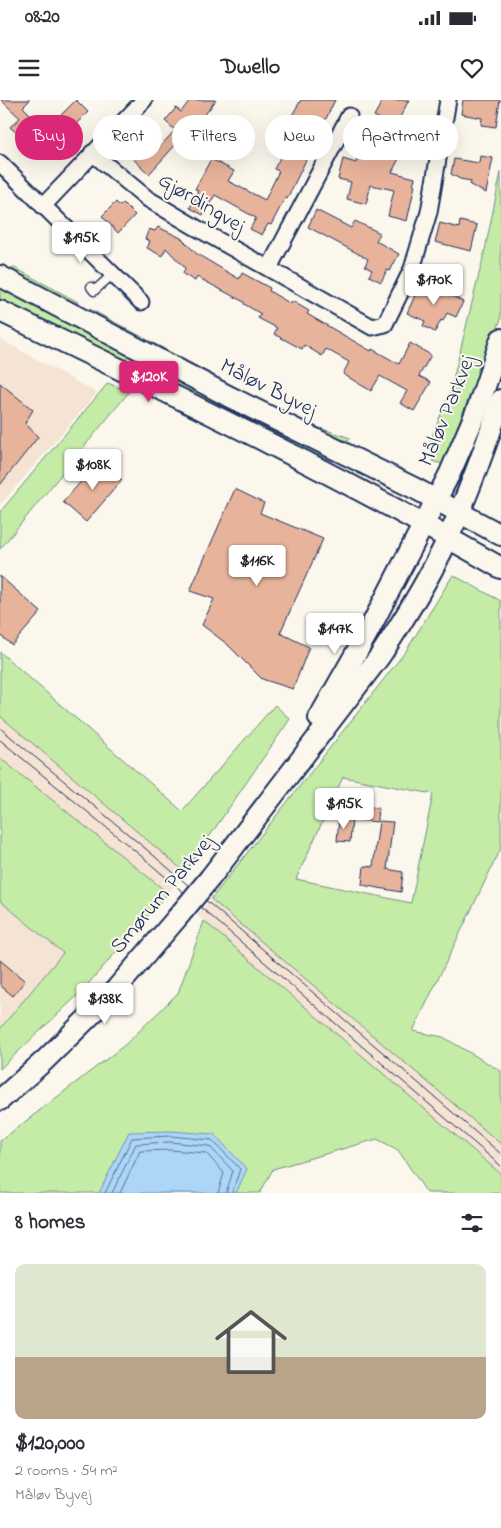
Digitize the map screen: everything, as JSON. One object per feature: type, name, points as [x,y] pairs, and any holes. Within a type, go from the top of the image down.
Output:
[{"type":"street","points":[[42,206],[144,100]]},
{"type":"street","name":"Gjørdingvej","points":[[92,153],[148,199],[195,228],[372,327],[385,324],[412,269],[428,212],[448,100]]},
{"type":"street","points":[[269,268],[343,127]]},
{"type":"street","points":[[0,163],[141,302]]},
{"type":"street","points":[[0,266],[44,299]]},
{"type":"street","name":"Måløv Byvej","points":[[0,276],[230,397],[437,500],[501,535]]},
{"type":"street","points":[[0,311],[304,461],[501,568]]},
{"type":"street","name":"Måløv Parkvej","points":[[436,532],[437,500],[477,410],[501,339]]},
{"type":"street","name":"Måløv Parkvej","points":[[436,532],[460,512],[472,484],[501,400]]},
{"type":"street","name":"Smørum Parkvej","points":[[0,1100],[45,1060],[111,995],[210,878],[271,799],[371,667],[405,617],[436,532]]},
{"type":"street","name":"Smørum Parkvej","points":[[271,799],[342,679],[436,532]]},
{"type":"lane","points":[[91,287],[94,291],[113,274]]},
{"type":"shaded area","points":[[0,339],[97,393],[0,505]]},
{"type":"shaded area","points":[[0,716],[185,872],[168,893],[0,758]]},
{"type":"shaded area","points":[[211,899],[501,1144],[501,1174],[197,915]]},
{"type":"shaded area","points":[[0,901],[63,953],[0,1029]]},
{"type":"green space","points":[[501,172],[501,319],[442,464],[432,461],[438,451],[428,446],[450,392],[485,250]]},
{"type":"green space","points":[[13,267],[78,302],[74,307],[32,284],[11,268]]},
{"type":"green space","points":[[0,287],[334,459],[333,461],[295,446],[193,393],[0,299]]},
{"type":"green space","points":[[90,309],[299,421],[350,438],[348,441],[312,430],[85,313]]},
{"type":"green space","points":[[108,383],[129,392],[0,549],[0,512]]},
{"type":"green space","points":[[453,575],[501,601],[501,848],[413,1031],[443,1037],[501,1071],[501,1144],[211,899],[406,651]],"holes":[[[343,777],[433,794],[411,903],[296,879]]]},
{"type":"green space","points":[[0,652],[182,811],[275,705],[290,719],[185,872],[0,716]]},
{"type":"green space","points":[[0,758],[168,893],[80,993],[0,1069],[0,1029],[63,953],[0,901]]},
{"type":"green space","points":[[204,921],[501,1174],[501,1193],[427,1193],[398,1150],[377,1139],[273,1169],[260,1193],[0,1193],[0,1141],[126,1044],[178,993]]},
{"type":"water","points":[[170,1131],[214,1134],[247,1169],[236,1193],[99,1193],[129,1132]]},
{"type":"building","points":[[1,100],[30,100],[23,107],[31,115],[17,115]]},
{"type":"building","points":[[76,100],[88,112],[83,117],[83,115],[61,115]]},
{"type":"building","points":[[190,100],[216,100],[205,115],[172,115],[172,127],[165,121],[176,108],[181,112]]},
{"type":"building","points":[[301,100],[335,100],[328,115],[292,115]]},
{"type":"building","points":[[383,100],[409,100],[401,115],[375,115]]},
{"type":"building","points":[[463,100],[500,100],[496,127],[481,125],[482,118],[461,114]]},
{"type":"building","points":[[15,122],[15,131],[10,127]]},
{"type":"building","points":[[172,133],[172,149],[162,160],[162,145]]},
{"type":"building","points":[[480,156],[493,158],[486,193],[470,185],[471,181],[460,179],[451,174],[454,160],[479,163]]},
{"type":"building","points":[[343,159],[356,163],[357,160],[398,160],[392,172],[415,178],[407,221],[388,216],[394,190],[371,185],[366,204],[347,199],[351,182],[338,179]]},
{"type":"building","points":[[134,160],[162,160],[149,174]]},
{"type":"building","points":[[210,160],[234,171],[228,181],[265,200],[279,171],[274,169],[279,160],[306,160],[287,199],[285,198],[271,225],[268,224],[262,235],[250,229],[256,218],[215,195],[203,215],[190,208],[198,190],[195,189]]},
{"type":"building","points":[[116,202],[120,206],[123,203],[135,215],[118,233],[102,216]]},
{"type":"building","points":[[316,210],[351,228],[355,221],[380,233],[376,241],[399,254],[390,271],[387,270],[381,282],[369,276],[372,270],[365,266],[368,259],[308,227]]},
{"type":"building","points":[[460,221],[477,225],[471,251],[435,242],[440,223],[459,228]]},
{"type":"building","points":[[158,227],[181,238],[197,254],[239,279],[242,273],[270,288],[269,291],[291,304],[292,301],[309,311],[307,314],[371,351],[372,349],[399,364],[410,343],[431,355],[419,376],[431,382],[414,411],[400,403],[407,391],[380,376],[371,391],[343,374],[349,362],[326,349],[322,356],[304,345],[302,349],[274,334],[277,328],[258,318],[261,314],[244,304],[244,302],[197,277],[195,281],[183,274],[185,268],[166,248],[162,256],[147,248],[150,241],[145,239],[149,229],[155,231]]},
{"type":"building","points":[[429,282],[463,302],[456,317],[447,313],[435,332],[423,326],[425,321],[407,313],[419,287],[424,290]]},
{"type":"building","points":[[0,383],[33,410],[25,423],[38,437],[0,485]]},
{"type":"building","points":[[100,460],[122,480],[86,522],[63,502]]},
{"type":"building","points":[[235,489],[264,503],[260,513],[323,539],[280,633],[309,647],[293,689],[262,679],[227,644],[202,625],[214,599],[190,591]]},
{"type":"building","points":[[0,576],[41,612],[12,645],[0,635]]},
{"type":"building","points":[[352,804],[378,808],[377,822],[351,819]]},
{"type":"building","points":[[339,819],[352,820],[350,842],[337,841]]},
{"type":"building","points":[[379,821],[393,822],[387,869],[403,872],[401,892],[362,885],[364,866],[373,867]]},
{"type":"building","points":[[0,960],[25,981],[13,996],[0,985]]},
{"type":"tram line","points":[[0,728],[146,849],[501,1154]]},
{"type":"tram line","points":[[0,740],[140,855],[501,1166]]}]
